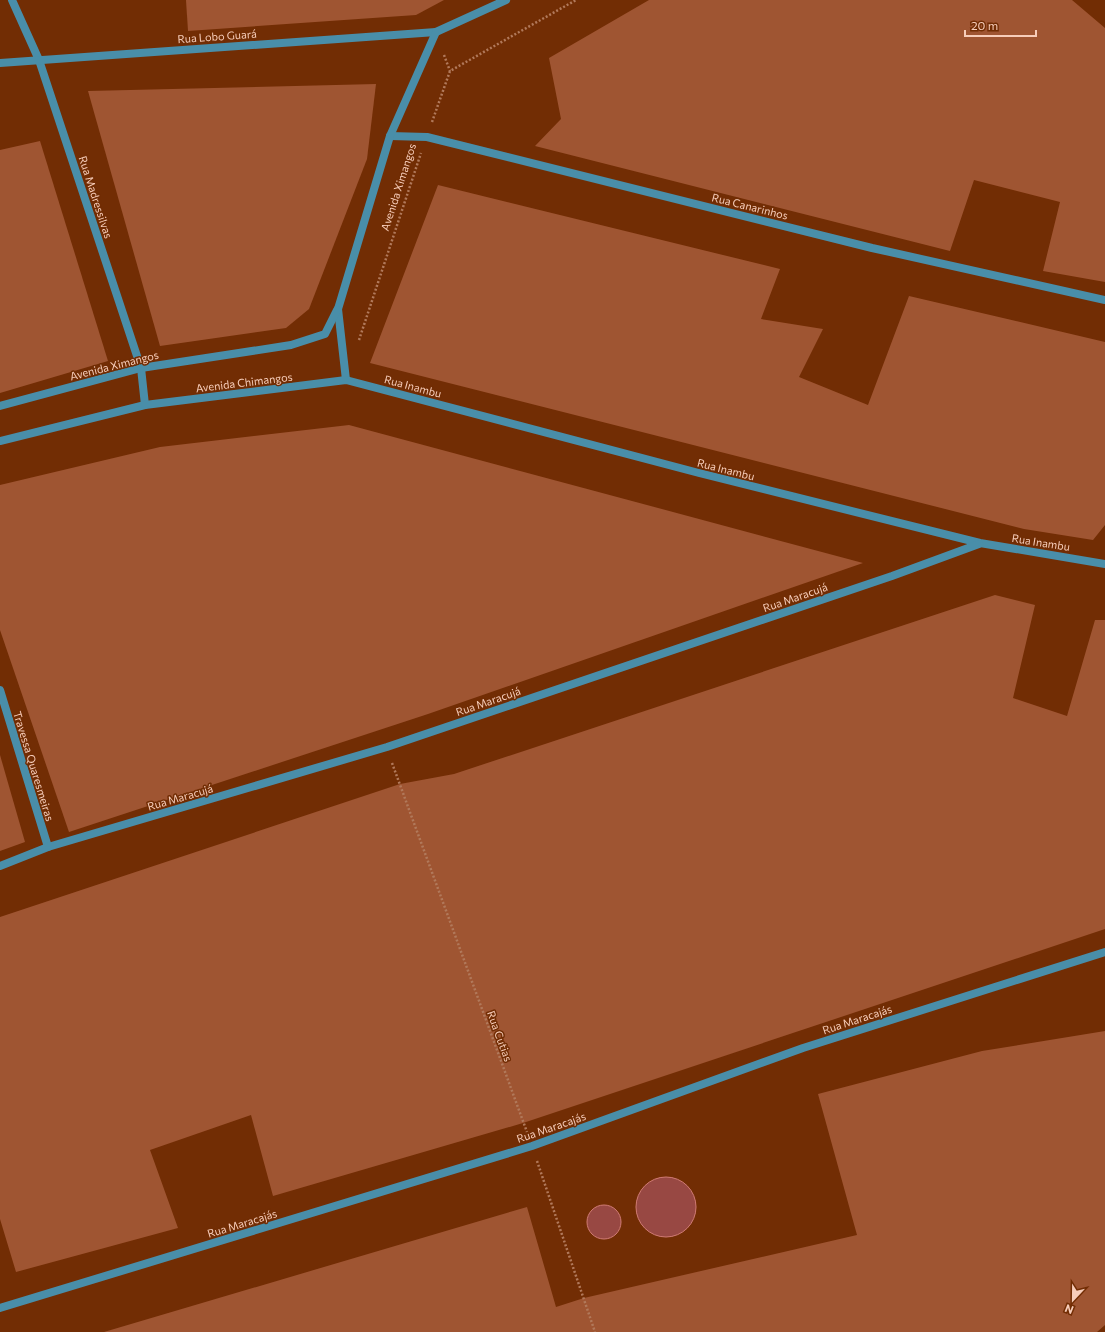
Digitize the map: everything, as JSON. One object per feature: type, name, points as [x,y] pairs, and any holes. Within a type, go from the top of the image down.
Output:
[{"type":"street","name":"Rua Madressilvas","points":[[12,0],[40,60],[141,368],[145,405]]},
{"type":"street","points":[[436,32],[506,0]]},
{"type":"street","name":"Rua Lobo Guará","points":[[0,63],[436,32]]},
{"type":"street","name":"Avenida Ximangos","points":[[0,406],[141,368],[291,344],[326,334],[338,309],[390,136],[436,32]]},
{"type":"street","name":"Rua Canarinhos","points":[[390,136],[427,137],[872,248],[1105,300]]},
{"type":"street","name":"Avenida Ximangos","points":[[338,309],[346,380]]},
{"type":"street","name":"Avenida Chimangos","points":[[145,405],[346,380]]},
{"type":"street","name":"Rua Inambu","points":[[346,380],[699,473],[980,543],[1105,564]]},
{"type":"street","points":[[0,441],[145,405]]},
{"type":"street","name":"Rua Maracujá","points":[[0,866],[48,847],[387,747],[892,576],[980,543]]},
{"type":"street","name":"Travessa Quaresmeiras","points":[[0,690],[48,847]]},
{"type":"street","name":"Rua Maracajás","points":[[0,1308],[532,1146],[803,1048],[1105,952]]},
{"type":"path","name":"Avenida Ximangos","points":[[358,343],[450,71],[576,0]]},
{"type":"path","name":"Rua Cutias","points":[[387,747],[532,1146],[595,1332]]},
{"type":"shaded area","points":[[186,0],[444,0],[416,15],[188,31]]},
{"type":"shaded area","points":[[649,0],[1072,0],[1105,28],[1105,282],[1043,271],[1060,202],[974,180],[950,251],[535,146],[561,119],[549,58]]},
{"type":"shaded area","points":[[376,84],[367,159],[309,309],[286,328],[160,346],[88,91]]},
{"type":"shaded area","points":[[40,141],[108,361],[0,393],[0,150]]},
{"type":"shaded area","points":[[438,185],[780,269],[761,319],[823,329],[799,377],[868,405],[909,296],[1105,342],[1105,525],[1093,540],[1024,529],[370,363]]},
{"type":"shaded area","points":[[349,425],[863,563],[428,714],[69,832],[0,630],[0,485],[160,447]]},
{"type":"shaded area","points":[[995,595],[1035,605],[1013,698],[1067,716],[1095,620],[1105,620],[1105,929],[523,1123],[273,1196],[251,1115],[150,1150],[178,1228],[16,1272],[0,1219],[0,917],[400,784],[454,774]]},
{"type":"shaded area","points":[[0,755],[25,842],[0,851]]},
{"type":"shaded area","points":[[1105,1031],[1105,1325],[1097,1332],[104,1332],[527,1207],[556,1307],[584,1298],[857,1235],[818,1094],[982,1051]]},
{"type":"building","points":[[666,1177],[683,1182],[691,1190],[696,1207],[691,1224],[683,1232],[666,1237],[649,1232],[641,1224],[636,1207],[641,1190],[649,1182]]},
{"type":"building","points":[[601,1205],[607,1205],[616,1210],[620,1216],[620,1228],[616,1234],[607,1239],[601,1239],[592,1234],[587,1225],[587,1219],[592,1210]]}]
